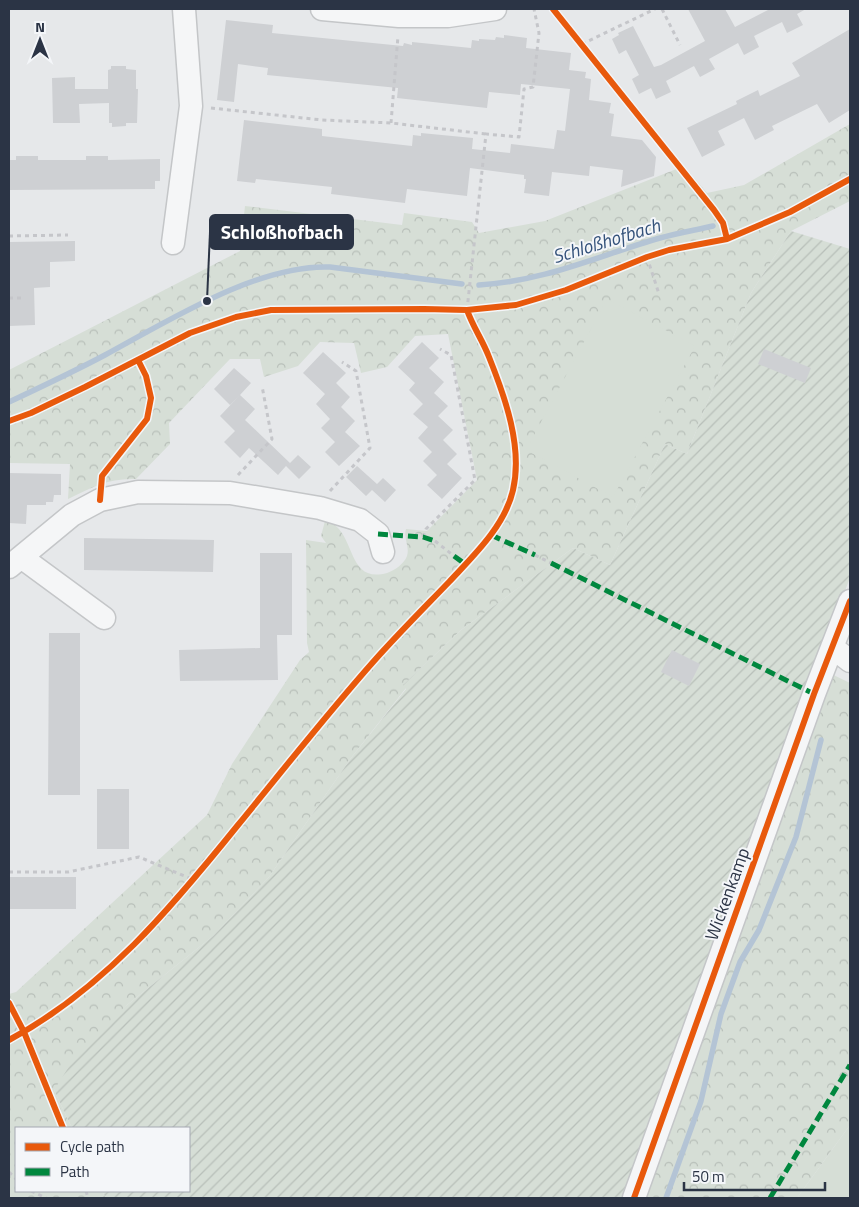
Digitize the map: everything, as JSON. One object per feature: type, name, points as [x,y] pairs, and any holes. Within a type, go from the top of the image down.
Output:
[{"type":"street","points":[[173,243],[191,106],[184,9]]},
{"type":"street","points":[[322,9],[399,16],[448,16],[495,9]]},
{"type":"street","points":[[104,618],[15,562],[72,515],[100,500],[138,492],[230,493],[320,508],[360,520],[378,534],[383,552]]},
{"type":"street","name":"Wickenkamp","points":[[634,1198],[850,601]]},
{"type":"street","points":[[832,647],[850,661]]},
{"type":"path","points":[[191,106],[322,120],[391,123],[519,137],[524,89],[533,87],[539,32],[534,9]]},
{"type":"path","points":[[582,44],[654,9]]},
{"type":"path","points":[[662,9],[680,45]]},
{"type":"path","points":[[391,123],[399,16]]},
{"type":"path","points":[[467,310],[486,134]]},
{"type":"path","points":[[9,236],[68,235]]},
{"type":"path","points":[[648,257],[659,294]]},
{"type":"path","points":[[9,298],[24,298]]},
{"type":"path","points":[[423,537],[426,529],[475,480],[451,355],[440,349]]},
{"type":"path","points":[[320,508],[326,496],[370,448],[356,371],[342,362]]},
{"type":"path","points":[[230,493],[232,480],[272,438],[262,386]]},
{"type":"path","points":[[435,541],[454,556]]},
{"type":"path","points":[[535,555],[550,562]]},
{"type":"path","points":[[9,872],[68,872],[139,857],[194,880]]},
{"type":"path","points":[[9,1003],[24,1032],[63,1127]]},
{"type":"path","points":[[9,1040],[24,1032]]},
{"type":"path","points":[[33,1192],[46,1198]]},
{"type":"green space","points":[[850,124],[850,201],[791,231],[751,293],[687,454],[665,444],[610,565],[573,548],[461,630],[404,684],[406,688],[351,758],[269,877],[213,936],[127,1005],[54,1090],[72,1127],[15,1127],[15,1192],[103,1192],[106,1198],[9,1198],[9,994],[16,992],[207,815],[232,764],[300,660],[309,652],[307,643],[306,540],[326,543],[321,536],[325,521],[331,523],[342,533],[360,567],[366,572],[375,575],[387,573],[404,562],[407,556],[406,529],[427,531],[477,480],[448,334],[415,336],[387,367],[361,373],[354,343],[320,342],[298,366],[264,377],[260,359],[230,359],[169,423],[170,444],[136,479],[109,482],[93,487],[68,499],[70,464],[9,463],[9,370],[240,251],[245,206],[402,225],[404,213],[472,222],[479,233],[545,221],[684,166],[707,193],[744,185]]},
{"type":"green space","points":[[791,231],[850,249],[850,578],[815,666],[627,1198],[106,1198],[103,1192],[190,1192],[190,1127],[72,1127],[54,1090],[79,1051],[127,1005],[213,936],[269,877],[351,758],[406,689],[403,685],[461,630],[573,548],[610,565],[665,444],[687,454],[751,293]]},
{"type":"green space","points":[[607,299],[695,346],[613,497],[526,450]]},
{"type":"green space","points":[[815,666],[850,683],[850,1125],[797,1198],[627,1198]]},
{"type":"green space","points":[[850,1125],[850,1198],[797,1198]]},
{"type":"building","points":[[688,9],[725,9],[735,27],[770,9],[806,9],[797,14],[803,25],[787,33],[782,22],[754,36],[759,47],[744,55],[738,43],[709,59],[715,69],[700,77],[694,66],[666,81],[671,92],[656,99],[651,88],[639,94],[632,79],[639,75],[626,50],[619,54],[612,39],[619,35],[618,33],[633,26],[654,67],[661,65],[705,41]]},
{"type":"building","points":[[226,20],[273,25],[272,33],[403,46],[404,43],[412,45],[412,42],[471,48],[472,40],[495,40],[496,37],[504,38],[504,35],[527,38],[526,48],[571,53],[569,70],[586,72],[585,78],[591,79],[589,100],[611,103],[609,113],[614,114],[611,136],[642,140],[656,157],[654,176],[621,187],[623,170],[590,166],[589,176],[552,172],[549,196],[524,193],[526,179],[524,179],[524,175],[470,168],[467,196],[407,189],[405,203],[331,194],[332,187],[256,179],[255,183],[237,181],[244,120],[322,129],[322,136],[412,146],[413,135],[421,136],[421,133],[473,138],[472,149],[510,153],[511,144],[554,149],[557,130],[565,131],[570,89],[521,84],[520,95],[489,92],[487,108],[397,98],[398,88],[267,75],[268,68],[238,64],[234,102],[217,100]]},
{"type":"building","points":[[850,29],[850,110],[829,123],[817,104],[772,126],[774,130],[755,140],[744,118],[718,131],[725,145],[702,157],[687,128],[737,104],[736,101],[758,90],[760,96],[800,76],[792,63]]},
{"type":"building","points":[[111,66],[126,66],[126,69],[136,70],[136,89],[138,89],[137,123],[126,123],[126,126],[112,127],[112,123],[109,123],[109,103],[79,104],[80,123],[53,123],[52,78],[75,77],[75,89],[108,89],[108,70],[111,69]]},
{"type":"building","points":[[16,156],[38,156],[38,160],[86,160],[86,156],[108,156],[108,160],[160,159],[160,181],[155,181],[155,189],[9,190],[9,160],[16,160]]},
{"type":"building","points":[[75,241],[75,261],[50,262],[50,287],[34,288],[35,325],[9,326],[9,242]]},
{"type":"building","points":[[422,342],[439,358],[429,368],[444,382],[434,393],[448,406],[438,416],[453,430],[443,440],[457,454],[447,464],[462,478],[442,499],[427,485],[437,475],[423,461],[432,452],[418,438],[428,427],[413,414],[423,404],[409,390],[415,383],[398,367]]},
{"type":"building","points":[[764,349],[811,368],[805,383],[758,364]]},
{"type":"building","points":[[323,352],[346,373],[336,383],[350,397],[341,407],[355,421],[345,432],[360,446],[339,466],[325,452],[335,442],[321,428],[330,419],[316,404],[325,394],[303,373]]},
{"type":"building","points":[[234,368],[251,383],[240,395],[255,409],[245,420],[290,463],[298,455],[311,467],[299,479],[286,466],[278,475],[249,448],[240,458],[224,442],[235,431],[220,416],[239,396],[230,405],[214,389]]},
{"type":"building","points":[[357,466],[377,484],[383,478],[396,490],[385,502],[372,490],[366,496],[346,477]]},
{"type":"building","points":[[9,473],[61,474],[61,495],[54,495],[53,502],[46,502],[46,505],[27,505],[26,524],[9,523]]},
{"type":"building","points":[[84,538],[214,540],[213,572],[84,570]]},
{"type":"building","points":[[260,553],[292,553],[292,635],[277,635],[278,680],[180,681],[179,650],[260,648]]},
{"type":"building","points":[[49,633],[80,633],[80,795],[48,795]]},
{"type":"building","points":[[672,650],[700,664],[689,686],[661,672]]},
{"type":"building","points":[[97,789],[129,789],[129,849],[97,849]]},
{"type":"building","points":[[9,877],[76,877],[76,909],[9,909]]},
{"type":"waterway","name":"Schloßhofbach","points":[[479,285],[503,283],[549,273],[660,238],[713,226]]},
{"type":"waterway","name":"Schloßhofbach","points":[[9,402],[93,361],[214,297],[273,275],[302,269],[330,267],[462,284]]},
{"type":"waterway","points":[[666,1198],[701,1101],[721,1014],[740,962],[759,930],[796,837],[821,740]]},
{"type":"marked path","points":[[378,534],[423,537],[435,541]]},
{"type":"marked path","points":[[491,535],[535,555]]},
{"type":"marked path","points":[[454,556],[465,564]]},
{"type":"marked path","points":[[551,563],[814,694]]},
{"type":"marked path","points":[[770,1198],[850,1065]]},
{"type":"cycle path","points":[[553,9],[714,210],[723,223],[727,239]]},
{"type":"cycle path","points":[[9,421],[31,413],[85,387],[190,333],[236,317],[271,310],[467,310],[516,305],[566,290],[669,250],[727,239],[790,212],[850,179]]},
{"type":"cycle path","points":[[9,1040],[43,1020],[75,997],[105,972],[161,916],[188,886],[357,681],[392,641],[468,562],[496,528],[509,503],[513,490],[516,457],[514,440],[511,422],[501,389],[487,351],[467,310]]},
{"type":"cycle path","points":[[100,500],[102,476],[147,419],[151,398],[146,376],[138,360]]},
{"type":"cycle path","points":[[634,1198],[814,694],[850,601]]},
{"type":"cycle path","points":[[9,1003],[24,1032],[63,1127]]},
{"type":"place","name":"Schloßhofbach","points":[[207,301]]}]
